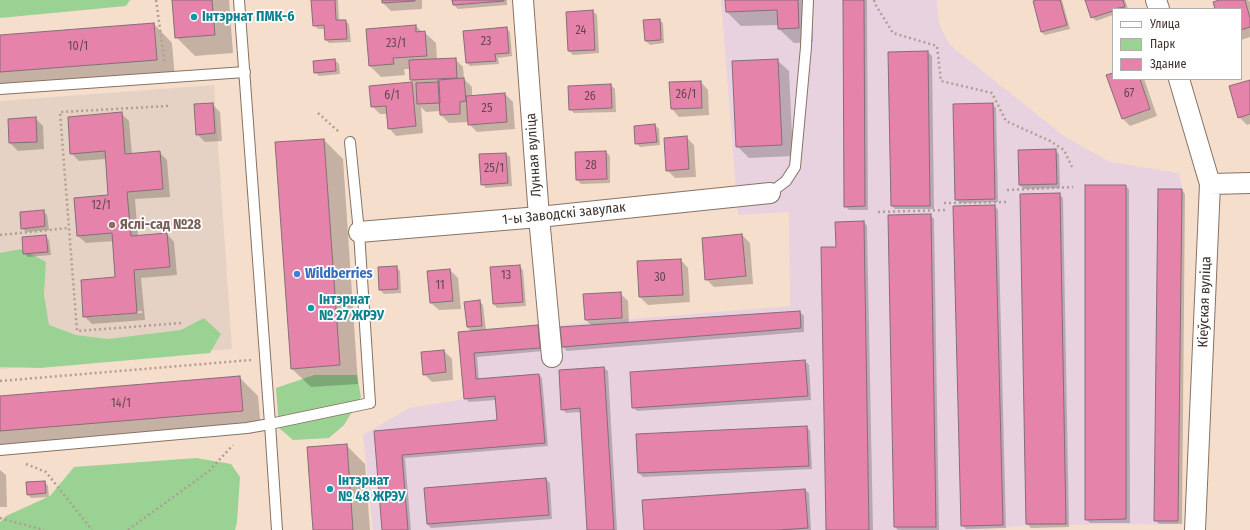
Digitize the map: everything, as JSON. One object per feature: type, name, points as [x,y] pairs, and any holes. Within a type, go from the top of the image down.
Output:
[{"type":"street","name":"Лунная вуліца","points":[[523,0],[539,218],[552,357]]},
{"type":"street","name":"Кіеўская вуліца","points":[[1179,80],[1210,184],[1195,530]]},
{"type":"street","points":[[1210,184],[1250,182]]},
{"type":"street","name":"1-ы Заводскі завулак","points":[[359,232],[539,218],[770,193]]},
{"type":"lane","points":[[239,0],[277,530]]},
{"type":"lane","points":[[770,193],[786,181],[795,167],[806,47],[808,0]]},
{"type":"lane","points":[[0,89],[245,72]]},
{"type":"lane","points":[[0,450],[247,428],[370,403],[359,232],[350,142]]},
{"type":"path","points":[[157,0],[166,78]]},
{"type":"path","points":[[874,0],[893,32],[937,46],[942,82],[992,93],[1006,121],[1050,141],[1064,150],[1072,167]]},
{"type":"path","points":[[168,106],[60,112],[77,331],[182,323]]},
{"type":"path","points":[[318,113],[350,142]]},
{"type":"path","points":[[1007,190],[1073,187]]},
{"type":"path","points":[[944,203],[1008,202]]},
{"type":"path","points":[[878,212],[945,210]]},
{"type":"path","points":[[0,235],[68,228]]},
{"type":"path","points":[[0,381],[247,361],[265,357]]},
{"type":"path","points":[[128,530],[209,471],[247,428]]},
{"type":"path","points":[[20,461],[46,472],[92,530]]},
{"type":"path","points":[[0,518],[44,530]]},
{"type":"shaded area","points":[[721,0],[937,0],[939,24],[950,45],[1064,136],[1110,162],[1179,173],[1183,191],[1178,524],[1035,525],[971,530],[373,530],[363,435],[409,408],[464,399],[458,332],[790,306],[789,212],[738,215]]},
{"type":"shaded area","name":"Яслі-сад №28","points":[[214,85],[232,349],[0,369],[0,101]]},
{"type":"green space","points":[[0,0],[130,0],[126,6],[0,18]]},
{"type":"green space","points":[[21,249],[46,262],[44,295],[49,325],[76,335],[108,339],[181,330],[204,318],[221,334],[210,353],[40,368],[0,367],[0,253]]},
{"type":"green space","points":[[314,375],[357,375],[361,397],[344,425],[329,438],[293,440],[279,428],[276,388]]},
{"type":"green space","points":[[196,458],[231,464],[240,477],[237,522],[235,530],[0,530],[0,522],[6,516],[50,496],[74,467]]},
{"type":"building","name":"Інтэрнат ПМК-6","points":[[172,0],[212,0],[215,35],[175,38]]},
{"type":"building","points":[[311,0],[335,0],[336,20],[346,20],[347,39],[325,40],[324,25],[313,26]]},
{"type":"building","points":[[382,0],[415,0],[415,1],[382,3]]},
{"type":"building","points":[[452,0],[504,0],[504,1],[453,5]]},
{"type":"building","points":[[725,0],[798,0],[799,28],[778,29],[777,10],[726,12]]},
{"type":"building","points":[[843,0],[864,0],[865,206],[844,207]]},
{"type":"building","points":[[1060,0],[1067,25],[1041,32],[1033,1]]},
{"type":"building","points":[[1085,0],[1123,0],[1125,7],[1112,8],[1112,11],[1091,18]]},
{"type":"building","points":[[1219,0],[1245,0],[1250,18],[1250,27],[1242,30],[1242,8],[1215,8],[1213,2]]},
{"type":"building","points":[[593,10],[595,50],[568,51],[566,12]]},
{"type":"building","points":[[660,19],[661,40],[645,41],[643,20]]},
{"type":"building","points":[[154,23],[157,60],[0,72],[0,35]]},
{"type":"building","points":[[416,25],[416,32],[425,31],[427,56],[393,58],[394,64],[369,66],[366,29]]},
{"type":"building","points":[[507,27],[509,53],[495,54],[496,61],[466,63],[463,31]]},
{"type":"building","points":[[928,51],[930,206],[891,206],[888,52]]},
{"type":"building","points":[[456,58],[457,78],[410,80],[409,60]]},
{"type":"building","points":[[335,59],[336,71],[314,73],[313,61]]},
{"type":"building","points":[[778,59],[782,145],[736,147],[732,61]]},
{"type":"building","points":[[1112,73],[1112,80],[1140,80],[1150,109],[1122,119],[1106,75]]},
{"type":"building","points":[[464,78],[466,101],[460,102],[460,114],[440,115],[438,80]]},
{"type":"building","points":[[1250,80],[1250,114],[1238,118],[1229,86]]},
{"type":"building","points":[[701,81],[702,108],[671,109],[669,82]]},
{"type":"building","points":[[412,82],[416,126],[388,129],[386,106],[371,107],[369,86]]},
{"type":"building","points":[[439,82],[440,103],[417,104],[416,83]]},
{"type":"building","points":[[611,84],[612,108],[569,110],[568,86]]},
{"type":"building","points":[[505,93],[507,122],[468,125],[466,96]]},
{"type":"building","points":[[213,103],[215,133],[196,135],[194,104]]},
{"type":"building","points":[[993,103],[995,199],[955,200],[953,104]]},
{"type":"building","points":[[122,112],[125,154],[160,151],[163,189],[127,192],[131,236],[167,233],[170,267],[134,270],[137,313],[83,317],[81,280],[115,277],[112,233],[77,236],[74,198],[108,195],[105,151],[70,154],[68,117]]},
{"type":"building","points":[[36,117],[37,142],[9,143],[8,119]]},
{"type":"building","points":[[655,124],[657,142],[635,144],[634,126]]},
{"type":"building","points":[[687,136],[689,169],[666,171],[664,138]]},
{"type":"building","name":"Інтэрнат № 27 ЖРЭУ","points":[[324,139],[340,365],[291,369],[275,142]]},
{"type":"building","points":[[1056,149],[1057,184],[1019,185],[1018,150]]},
{"type":"building","points":[[606,151],[607,179],[576,180],[575,152]]},
{"type":"building","points":[[506,153],[508,183],[481,185],[479,154]]},
{"type":"building","points":[[1085,185],[1126,185],[1126,519],[1085,520]]},
{"type":"building","points":[[1158,189],[1182,189],[1178,521],[1154,521]]},
{"type":"building","points":[[1060,193],[1066,524],[1026,524],[1020,194]]},
{"type":"building","points":[[995,205],[1003,525],[961,526],[953,206]]},
{"type":"building","points":[[44,210],[45,226],[21,229],[20,212]]},
{"type":"building","points":[[931,214],[936,527],[894,527],[888,215]]},
{"type":"building","points":[[864,221],[869,530],[826,530],[821,247],[836,247],[835,222]]},
{"type":"building","points":[[742,234],[746,276],[705,280],[702,238]]},
{"type":"building","points":[[46,235],[48,252],[23,254],[22,237]]},
{"type":"building","points":[[681,259],[683,295],[639,297],[637,261]]},
{"type":"building","points":[[520,265],[523,302],[493,304],[490,267]]},
{"type":"building","points":[[397,266],[398,289],[379,290],[378,267]]},
{"type":"building","points":[[450,269],[453,301],[430,303],[427,271]]},
{"type":"building","points":[[621,292],[622,318],[585,320],[583,294]]},
{"type":"building","points":[[480,300],[482,326],[467,327],[464,302]]},
{"type":"building","points":[[800,311],[801,328],[562,347],[560,327]]},
{"type":"building","points":[[538,325],[540,348],[474,353],[476,379],[539,374],[545,443],[402,455],[408,530],[382,530],[374,431],[497,420],[495,396],[464,399],[458,332]]},
{"type":"building","points":[[444,350],[446,372],[423,375],[421,352]]},
{"type":"building","points":[[805,360],[808,396],[632,408],[630,372]]},
{"type":"building","points":[[604,367],[614,530],[587,530],[580,408],[561,410],[559,370]]},
{"type":"building","points":[[240,376],[243,411],[0,431],[0,396]]},
{"type":"building","points":[[807,426],[809,466],[638,473],[636,434]]},
{"type":"building","name":"Інтэрнат № 48 ЖРЭУ","points":[[347,444],[353,530],[313,530],[307,447]]},
{"type":"building","points":[[546,478],[549,515],[427,524],[424,488]]},
{"type":"building","points":[[45,481],[46,493],[27,495],[26,482]]},
{"type":"building","points":[[805,489],[808,528],[778,530],[644,530],[642,500]]},
{"type":"place","name":"Інтэрнат ПМК-6","points":[[194,17]]},
{"type":"place","name":"Яслі-сад №28","points":[[112,225]]},
{"type":"place","name":"Wildberries","points":[[297,274]]},
{"type":"place","name":"Інтэрнат № 27 ЖРЭУ","points":[[311,308]]},
{"type":"place","name":"Інтэрнат № 48 ЖРЭУ","points":[[330,489]]}]
